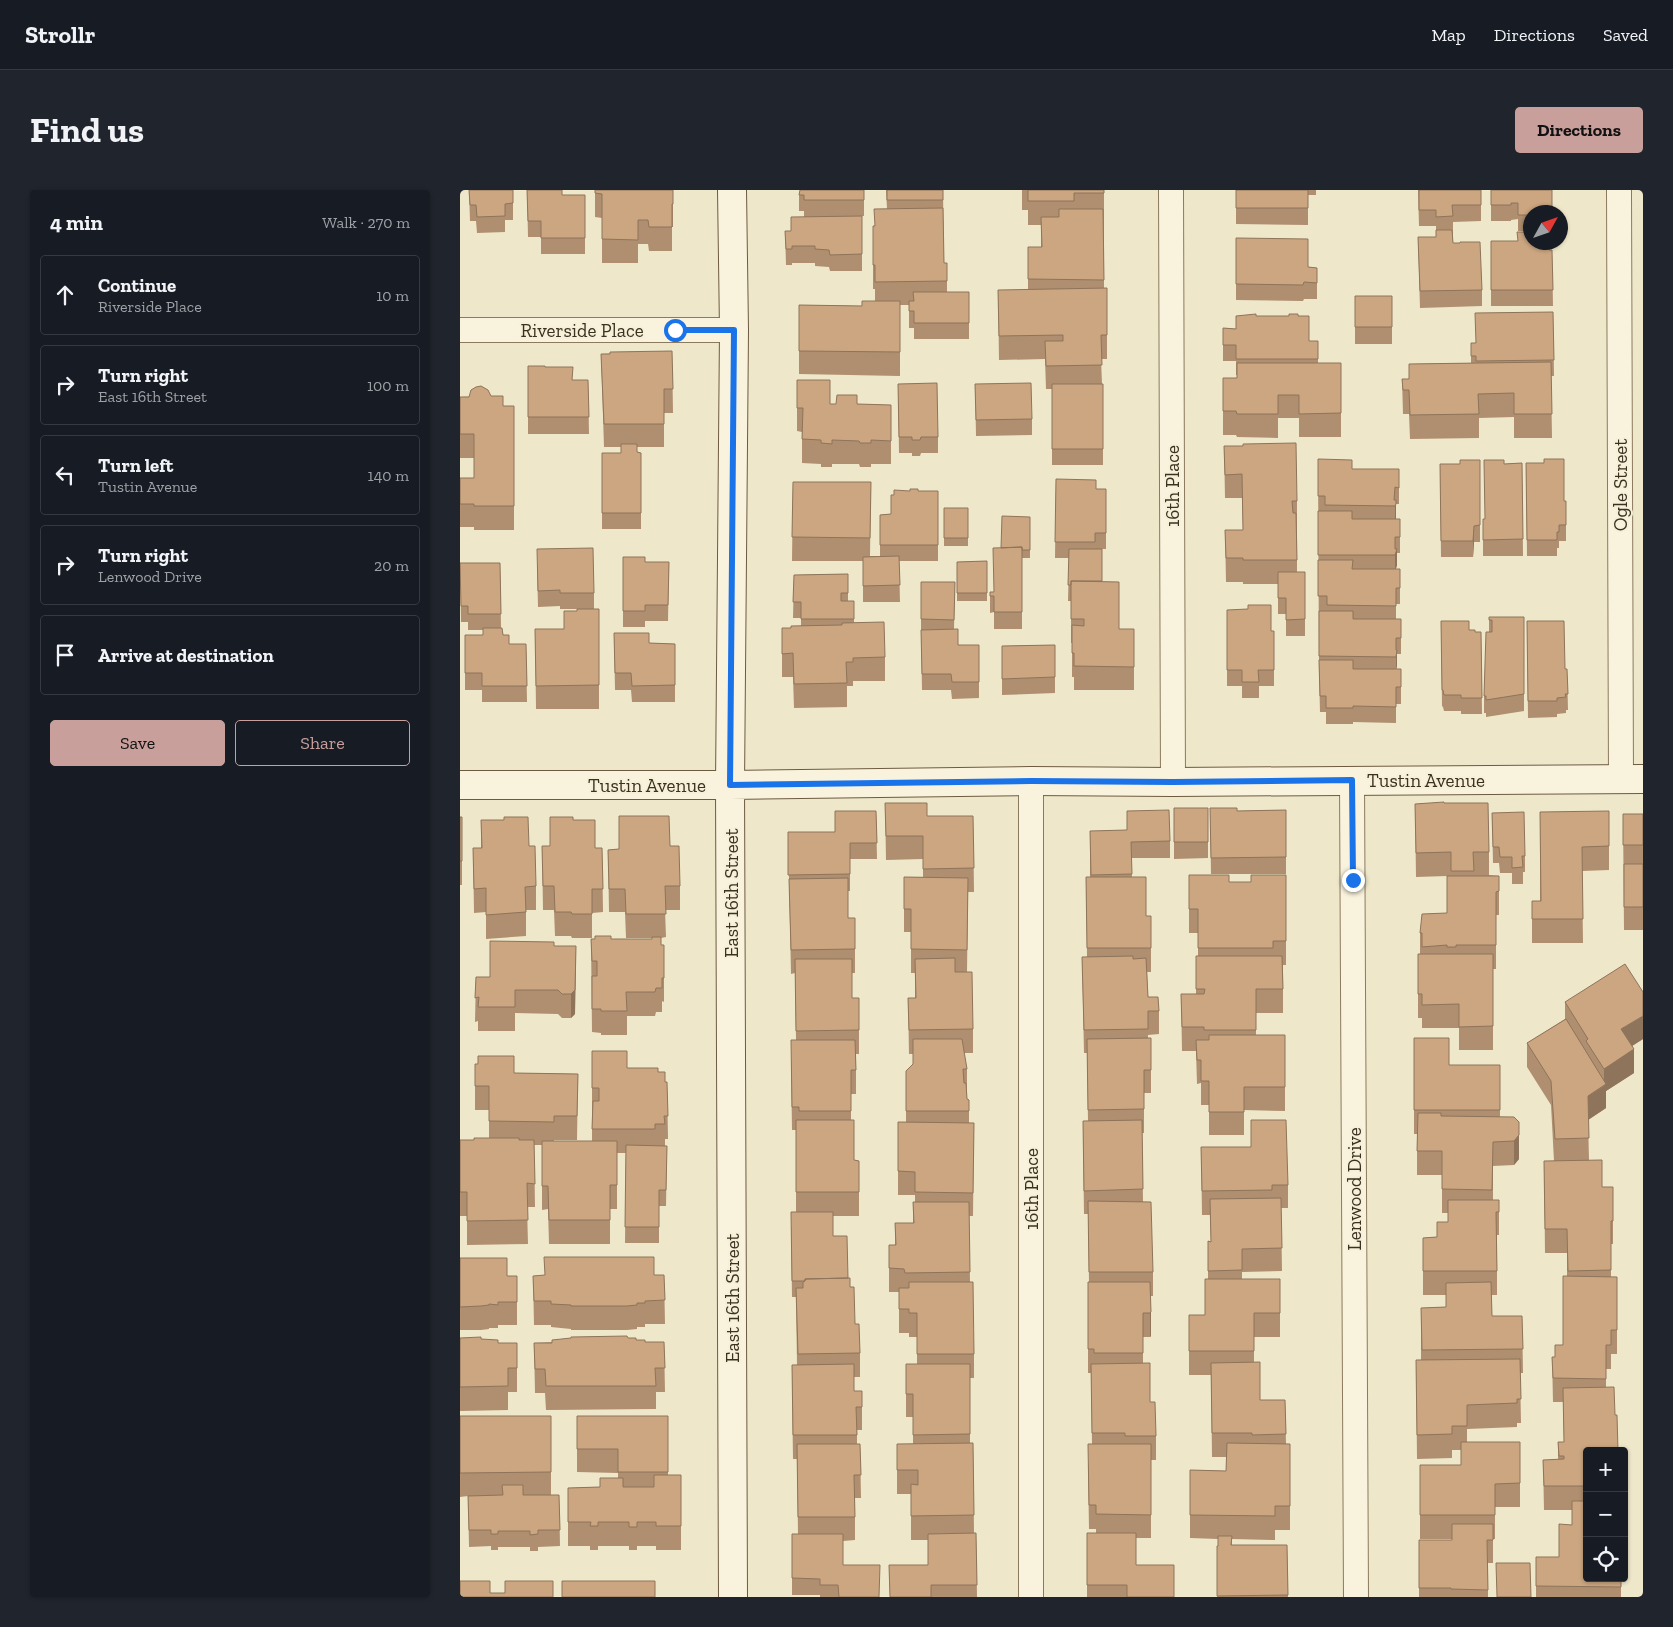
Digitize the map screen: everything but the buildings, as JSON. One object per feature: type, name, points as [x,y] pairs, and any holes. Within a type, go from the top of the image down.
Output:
[{"type":"street","name":"East 16th Street","points":[[732,190],[734,330],[730,785],[733,1597]]},
{"type":"street","name":"16th Place","points":[[1171,190],[1173,782]]},
{"type":"street","name":"Ogle Street","points":[[1619,190],[1632,779]]},
{"type":"street","name":"Riverside Place","points":[[460,330],[734,330]]},
{"type":"street","name":"Tustin Avenue","points":[[460,785],[1632,779]]},
{"type":"street","name":"Lenwood Drive","points":[[1352,780],[1356,1597]]},
{"type":"street","name":"16th Place","points":[[1031,781],[1031,1597]]},
{"type":"route","points":[[675,330],[734,330],[730,785],[1031,781],[1352,780],[1353,880]]}]
